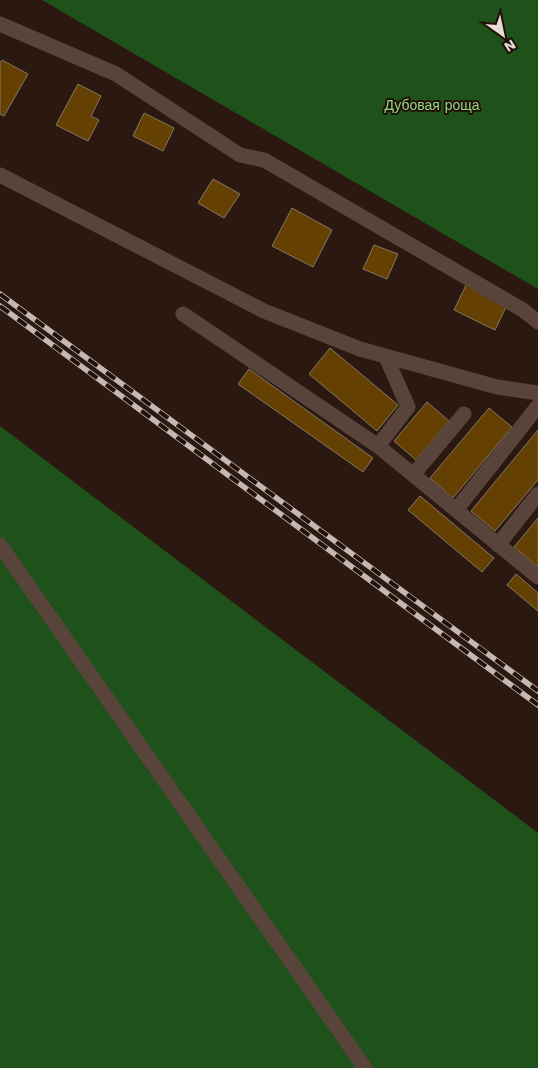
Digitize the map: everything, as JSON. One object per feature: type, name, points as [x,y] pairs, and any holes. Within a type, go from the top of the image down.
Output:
[{"type":"street","points":[[0,24],[116,74],[240,155],[264,160],[523,310],[538,322]]},
{"type":"street","points":[[0,174],[264,311],[360,349],[386,357],[497,387],[538,393]]},
{"type":"street","points":[[183,314],[378,446],[538,577]]},
{"type":"street","points":[[378,446],[408,407],[386,357]]},
{"type":"street","points":[[456,510],[538,406]]},
{"type":"street","points":[[413,475],[464,414]]},
{"type":"street","points":[[498,545],[538,494]]},
{"type":"street","points":[[0,545],[365,1068]]},
{"type":"green space","name":"Дубовая роща","points":[[42,0],[538,0],[538,289]]},
{"type":"green space","points":[[0,426],[538,833],[538,1068],[0,1068]]},
{"type":"building","points":[[2,60],[28,74],[4,116],[0,114],[0,63]]},
{"type":"building","points":[[78,84],[101,96],[91,116],[99,120],[88,141],[56,125]]},
{"type":"building","points":[[144,113],[174,128],[163,151],[133,136]]},
{"type":"building","points":[[213,179],[240,194],[224,218],[198,203]]},
{"type":"building","points":[[292,208],[332,230],[313,267],[272,246]]},
{"type":"building","points":[[374,245],[398,254],[387,279],[363,269]]},
{"type":"building","points":[[467,283],[508,303],[495,330],[454,310]]},
{"type":"building","points":[[330,348],[398,405],[377,431],[309,374]]},
{"type":"building","points":[[249,369],[373,458],[363,472],[238,384]]},
{"type":"building","points":[[427,402],[449,421],[416,460],[394,441]]},
{"type":"building","points":[[489,408],[512,427],[453,498],[430,478]]},
{"type":"building","points":[[538,430],[538,480],[495,531],[471,511]]},
{"type":"building","points":[[420,496],[494,558],[482,572],[408,510]]},
{"type":"building","points":[[538,518],[538,567],[514,547]]},
{"type":"building","points":[[516,574],[538,593],[538,611],[507,585]]},
{"type":"railway","points":[[0,294],[538,691]]},
{"type":"railway","points":[[0,306],[538,705]]}]
